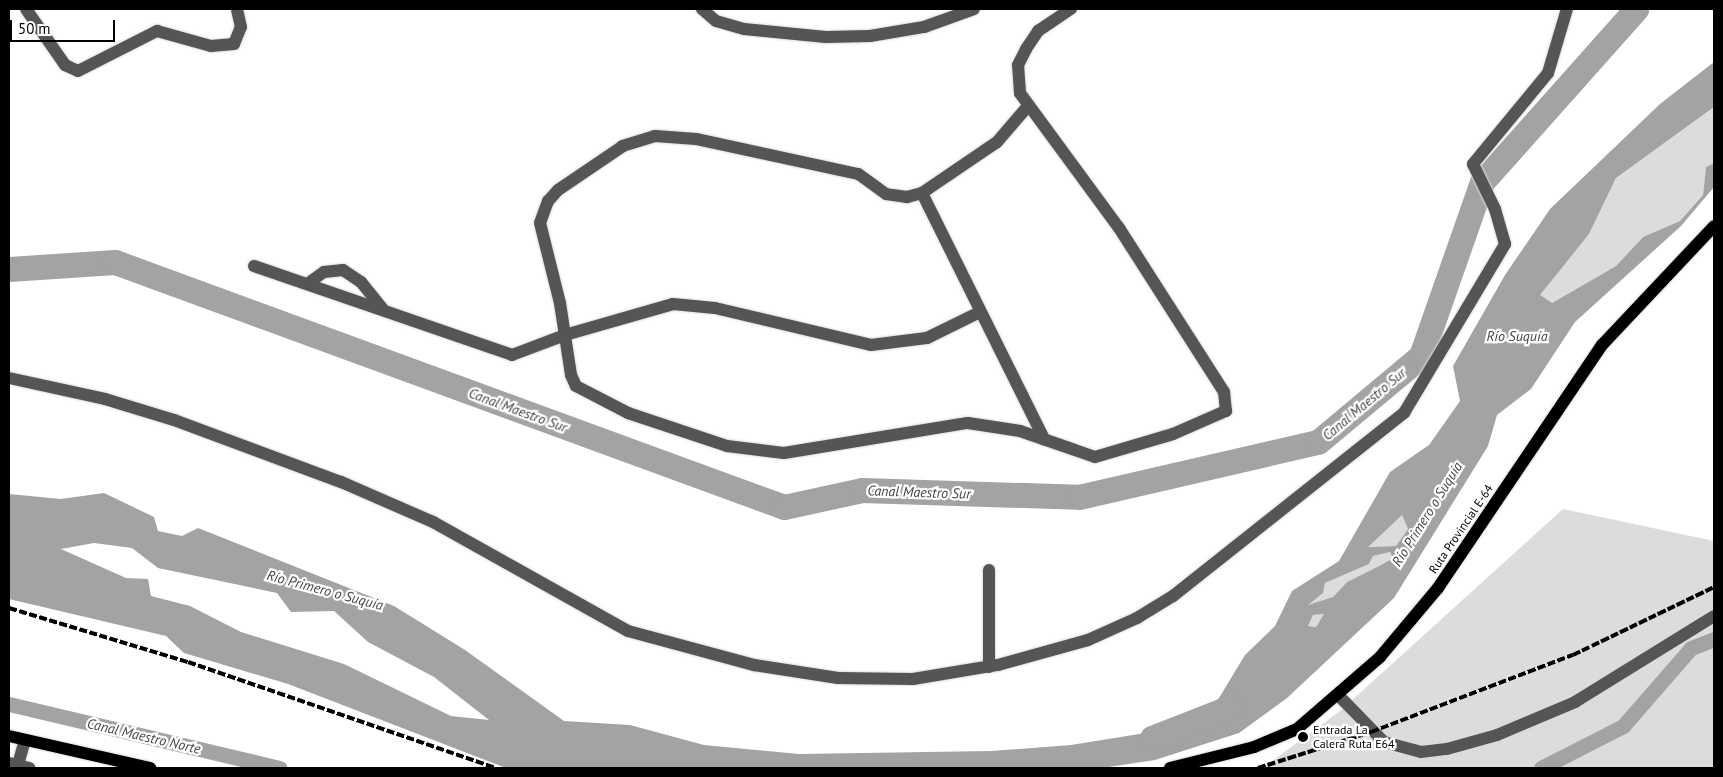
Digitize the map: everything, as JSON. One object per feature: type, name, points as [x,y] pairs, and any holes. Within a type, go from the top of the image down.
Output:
[{"type":"main road","name":"Ruta Provincial E-64","points":[[1170,768],[1284,736],[1339,696],[1403,632],[1438,588],[1602,345],[1714,226]]},
{"type":"main road","points":[[9,736],[146,768]]},
{"type":"street","points":[[26,9],[65,65],[78,71],[157,31],[211,46],[234,44],[241,27],[237,9]]},
{"type":"street","points":[[702,9],[716,21],[744,29],[826,37],[870,36],[924,27],[974,9]]},
{"type":"street","points":[[1028,106],[997,142],[922,193],[894,197],[858,174],[696,139],[639,139],[558,190],[542,211],[541,235],[565,335],[570,375],[586,393],[628,413],[727,446],[800,453],[885,434],[968,423],[1044,439],[1082,455],[1114,454],[1219,416],[1228,402],[1119,228],[1020,93],[1018,65],[1038,31],[1071,9]]},
{"type":"street","points":[[9,378],[105,399],[174,420],[341,482],[433,522],[628,631],[754,665],[838,678],[913,678],[989,667],[1088,640],[1137,618],[1173,596],[1404,413],[1505,244],[1496,209],[1473,164],[1548,73],[1567,9]]},
{"type":"street","points":[[922,193],[978,313],[1044,439]]},
{"type":"street","points":[[254,266],[310,282],[501,354],[523,353],[565,335],[652,308],[691,304],[841,340],[892,345],[926,338],[978,313]]},
{"type":"street","points":[[310,282],[324,272],[343,270],[361,282],[383,309]]},
{"type":"street","points":[[989,570],[989,667]]},
{"type":"street","points":[[1339,696],[1384,742],[1421,752],[1447,750],[1575,702],[1714,616]]},
{"type":"street","points":[[18,766],[24,740]]},
{"type":"shaded area","points":[[1714,107],[1714,163],[1706,167],[1703,195],[1680,221],[1643,237],[1616,266],[1552,303],[1539,295],[1589,234],[1616,178]]},
{"type":"shaded area","points":[[1563,509],[1714,541],[1714,768],[1252,768],[1267,765],[1340,711]]},
{"type":"shaded area","points":[[1402,514],[1408,529],[1396,546],[1367,547]]},
{"type":"shaded area","points":[[1390,552],[1393,558],[1347,582],[1333,597],[1306,606],[1323,593],[1325,583],[1369,564],[1373,556]]},
{"type":"shaded area","points":[[1324,614],[1316,627],[1308,626],[1313,615]]},
{"type":"water","name":"Río Suquía","points":[[1714,62],[1714,107],[1616,178],[1589,234],[1540,295],[1552,303],[1616,266],[1643,237],[1680,221],[1703,195],[1706,167],[1714,163],[1714,187],[1681,226],[1575,322],[1531,389],[1497,415],[1488,446],[1394,598],[1287,698],[1239,733],[1155,760],[1102,768],[506,768],[288,684],[184,653],[166,636],[9,599],[9,494],[61,499],[104,493],[154,517],[158,531],[182,536],[198,528],[394,606],[465,650],[564,721],[630,725],[704,745],[799,754],[991,751],[1071,745],[1195,725],[1219,698],[1245,655],[1275,626],[1292,591],[1339,561],[1390,472],[1429,445],[1460,401],[1453,366],[1505,275],[1550,209],[1660,104]],"holes":[[[1402,515],[1408,529],[1396,546],[1368,547]],[[94,543],[132,548],[158,568],[277,593],[291,612],[334,611],[368,642],[434,677],[489,720],[451,716],[344,664],[241,632],[190,606],[151,596],[148,579],[126,578],[61,549]],[[1390,552],[1393,558],[1347,582],[1333,597],[1308,605],[1323,593],[1325,583],[1369,564],[1373,556]],[[1324,614],[1316,627],[1308,626],[1313,615]]]},
{"type":"waterway","name":"Canal Maestro Sur","points":[[9,269],[115,262],[784,507],[862,490],[1079,497],[1318,442],[1421,356],[1482,182],[1636,9]]},
{"type":"waterway","name":"Canal Maestro Norte","points":[[1541,768],[1623,726],[1691,648],[1714,639]]},
{"type":"waterway","name":"Canal Maestro Norte","points":[[9,704],[280,768]]},
{"type":"waterway","name":"Río Primero o Suquía","points":[[1152,738],[1231,707]]},
{"type":"railway","points":[[1258,768],[1371,732],[1573,655],[1714,587]]},
{"type":"railway","points":[[9,608],[188,662],[495,768]]},
{"type":"place","name":"Entrada La Calera Ruta E64","points":[[1303,737]]}]
